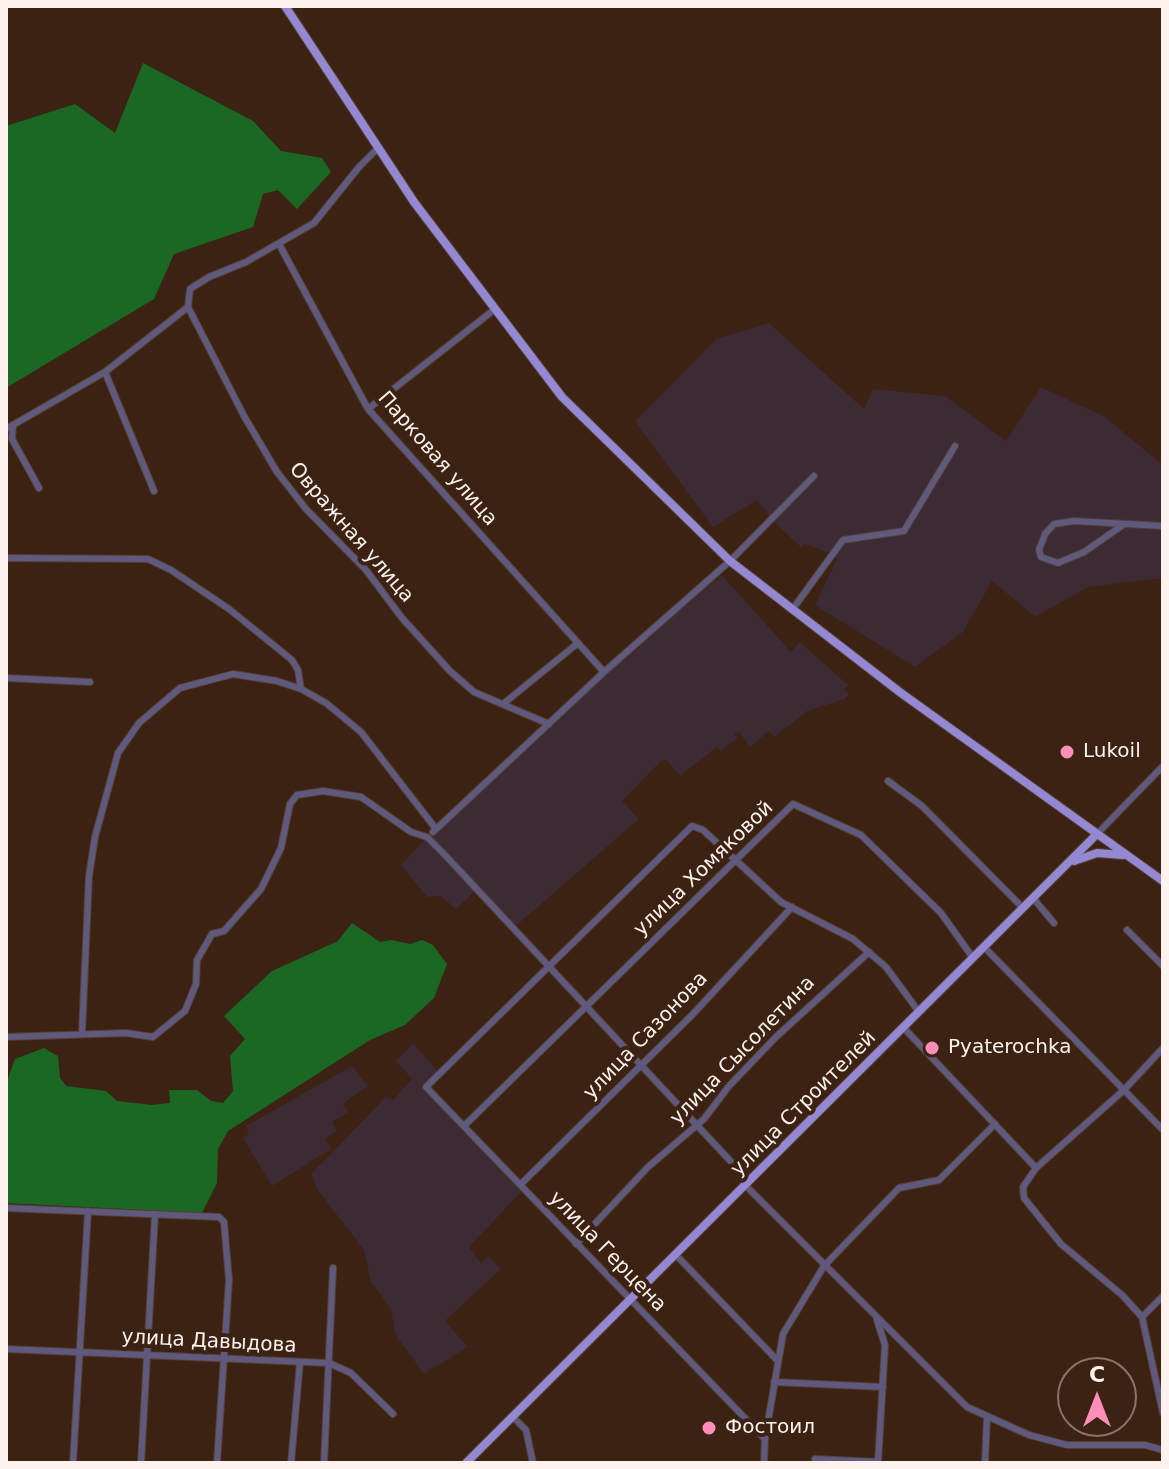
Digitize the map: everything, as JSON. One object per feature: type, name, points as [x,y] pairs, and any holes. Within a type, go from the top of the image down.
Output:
[{"type":"main road","points":[[285,6],[378,148],[562,397],[730,561],[1096,835],[1163,881]]},
{"type":"main road","name":"улица Строителей","points":[[466,1463],[1096,835]]},
{"type":"main road","points":[[1063,868],[1097,853],[1127,857]]},
{"type":"street","points":[[6,429],[105,372],[188,307],[190,289],[314,223],[378,148]]},
{"type":"street","name":"Парковая улица","points":[[279,244],[368,409],[604,672]]},
{"type":"street","name":"Овражная улица","points":[[188,307],[244,416],[277,472],[306,509],[366,570],[402,618],[450,671],[474,692],[549,724]]},
{"type":"street","points":[[368,409],[495,309]]},
{"type":"street","points":[[105,372],[154,491]]},
{"type":"street","points":[[13,425],[12,439],[39,488]]},
{"type":"street","points":[[792,610],[843,540],[904,531],[955,446]]},
{"type":"street","points":[[427,837],[604,672],[730,561],[814,476]]},
{"type":"street","points":[[1123,525],[1084,552],[1058,563],[1041,557],[1039,550],[1045,534],[1054,524],[1074,521],[1163,526]]},
{"type":"street","points":[[6,558],[148,559],[183,578],[267,638],[292,660],[298,670],[301,689]]},
{"type":"street","points":[[503,704],[578,643]]},
{"type":"street","points":[[82,1033],[89,876],[95,837],[118,753],[139,723],[180,688],[233,674],[277,681],[301,689],[326,703],[361,732],[436,829]]},
{"type":"street","points":[[6,678],[90,682]]},
{"type":"street","name":"улица Строителей","points":[[1096,835],[1163,766]]},
{"type":"street","points":[[888,781],[922,806],[1023,908]]},
{"type":"street","points":[[6,1037],[82,1033],[153,1037],[185,1011],[196,984],[197,960],[212,934],[224,931],[261,889],[281,848],[290,804],[297,795],[323,791],[361,797],[411,832],[427,837],[549,963],[639,1067],[824,1266],[967,1407],[1029,1435],[1067,1445],[1145,1445],[1163,1450]]},
{"type":"street","name":"улица Хомяковой","points":[[464,1126],[793,804],[861,835],[941,913],[973,958]]},
{"type":"street","points":[[549,963],[692,826],[703,830],[781,902],[813,915],[869,952],[904,988],[919,1012]]},
{"type":"street","points":[[1033,898],[1054,923]]},
{"type":"street","name":"улица Сазонова","points":[[520,1185],[639,1067],[792,907]]},
{"type":"street","points":[[1127,930],[1163,966]]},
{"type":"street","points":[[984,947],[1163,1130]]},
{"type":"street","name":"улица Сысолетина","points":[[576,1244],[648,1167],[696,1126],[767,1047],[869,952]]},
{"type":"street","name":"улица Герцена","points":[[549,963],[426,1087],[765,1439]]},
{"type":"street","points":[[903,1027],[1036,1168]]},
{"type":"street","points":[[1163,1048],[1124,1090],[1036,1168],[1023,1187],[1024,1198],[1061,1244],[1122,1295],[1142,1317],[1163,1413]]},
{"type":"street","points":[[764,1463],[765,1439],[783,1334],[824,1266],[899,1188],[939,1180],[995,1124]]},
{"type":"street","points":[[6,1208],[219,1217],[226,1232],[229,1280],[217,1463]]},
{"type":"street","points":[[73,1463],[88,1211]]},
{"type":"street","points":[[141,1463],[155,1214]]},
{"type":"street","points":[[675,1254],[777,1360]]},
{"type":"street","points":[[324,1463],[333,1268]]},
{"type":"street","points":[[1142,1317],[1163,1296]]},
{"type":"street","points":[[815,1459],[878,1462],[885,1345],[877,1319]]},
{"type":"street","name":"улица Давыдова","points":[[6,1349],[329,1363]]},
{"type":"street","points":[[291,1463],[300,1362]]},
{"type":"street","points":[[329,1363],[351,1373],[393,1414]]},
{"type":"street","points":[[774,1382],[883,1387]]},
{"type":"street","points":[[513,1417],[526,1430],[533,1463]]},
{"type":"street","points":[[985,1463],[987,1417]]},
{"type":"shaded area","points":[[769,323],[864,409],[873,389],[945,396],[1006,441],[1041,387],[1105,417],[1163,465],[1163,578],[1088,587],[1035,617],[992,581],[963,632],[915,667],[815,605],[837,559],[828,552],[804,544],[802,548],[777,525],[757,500],[713,527],[635,421],[716,339]]},
{"type":"shaded area","points":[[710,573],[716,581],[722,575],[791,652],[800,642],[848,685],[844,689],[849,694],[845,699],[807,711],[774,737],[769,731],[750,747],[739,732],[734,733],[737,738],[721,751],[717,747],[680,776],[667,760],[661,761],[622,801],[639,819],[510,931],[474,892],[456,909],[441,896],[427,897],[401,865],[535,732]]},
{"type":"shaded area","points":[[413,1043],[438,1072],[423,1087],[523,1190],[469,1247],[481,1263],[489,1256],[501,1269],[445,1321],[468,1347],[424,1374],[395,1334],[391,1309],[371,1282],[364,1250],[317,1189],[311,1174],[386,1097],[393,1100],[412,1079],[396,1061]]},
{"type":"shaded area","points":[[352,1066],[368,1086],[343,1104],[348,1112],[332,1122],[337,1131],[325,1139],[331,1149],[272,1186],[243,1138],[249,1134],[246,1126]]},
{"type":"green space","points":[[143,63],[253,121],[281,151],[322,158],[331,172],[297,209],[278,190],[263,194],[253,227],[174,254],[154,299],[6,388],[6,126],[75,104],[115,133]]},
{"type":"green space","points":[[352,923],[380,942],[391,940],[410,944],[422,940],[433,945],[447,964],[434,998],[405,1025],[370,1040],[228,1131],[218,1149],[217,1183],[202,1213],[6,1203],[6,1084],[15,1059],[44,1048],[58,1056],[60,1078],[66,1086],[106,1091],[117,1101],[152,1105],[170,1103],[169,1090],[197,1090],[211,1101],[223,1103],[233,1091],[230,1056],[245,1039],[224,1016],[272,971],[338,941]]},
{"type":"place","name":"Lukoil","points":[[1067,752]]},
{"type":"place","name":"Pyaterochka","points":[[932,1048]]},
{"type":"place","name":"Фостоил","points":[[709,1428]]}]
